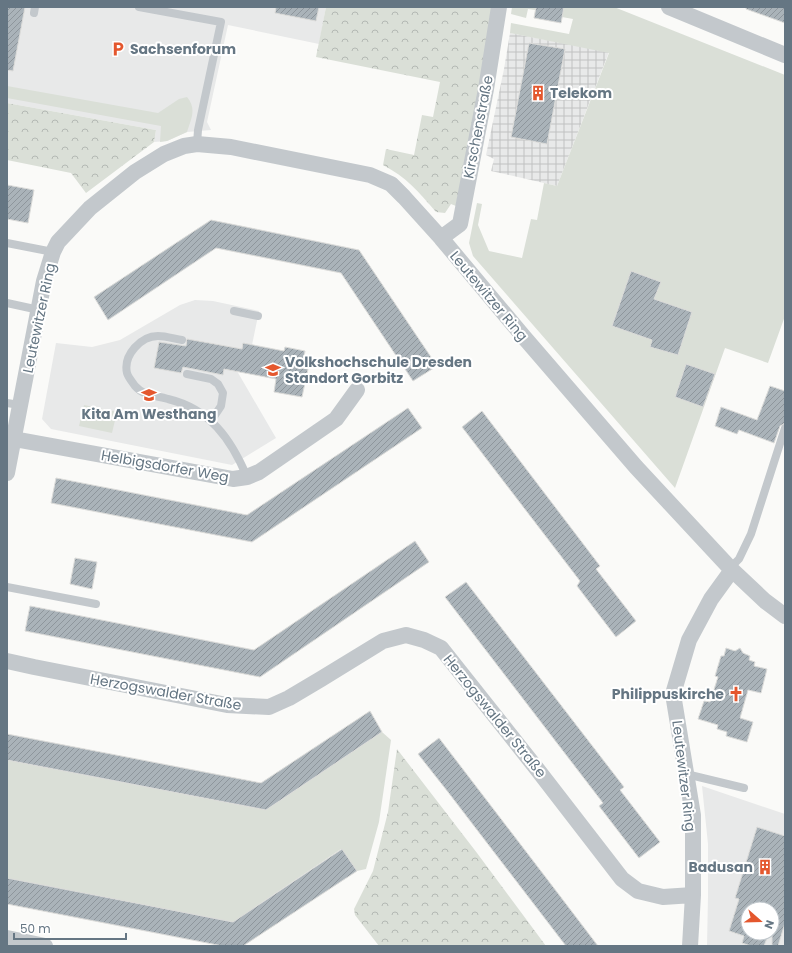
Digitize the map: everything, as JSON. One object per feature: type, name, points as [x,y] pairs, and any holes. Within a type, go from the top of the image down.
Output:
[{"type":"street","name":"Kirschenstraße","points":[[441,238],[460,224],[486,89],[499,7]]},
{"type":"street","points":[[669,7],[785,55]]},
{"type":"street","name":"Leutewitzer Ring","points":[[7,473],[14,439],[14,404],[39,310],[44,282],[53,252],[58,242],[90,208],[135,172],[164,154],[184,146],[197,144],[231,147],[370,175],[391,184],[441,238],[636,467],[731,569],[711,598],[689,640],[673,694],[693,815],[693,895],[690,946]]},
{"type":"street","name":"Helbigsdorfer Weg","points":[[14,439],[233,479],[247,477],[259,472],[336,419],[357,390]]},
{"type":"street","points":[[731,569],[765,601],[785,616]]},
{"type":"street","name":"Herzogswalder Straße","points":[[7,661],[228,705],[269,707],[321,680],[383,641],[406,634],[424,640],[441,648],[622,879],[638,891],[663,897],[693,895]]},
{"type":"street","points":[[7,938],[45,946]]},
{"type":"lane","points":[[139,7],[221,22],[198,130],[197,144]]},
{"type":"lane","points":[[7,244],[53,252]]},
{"type":"lane","points":[[7,304],[39,310]]},
{"type":"lane","points":[[234,311],[258,316]]},
{"type":"lane","points":[[182,340],[158,336],[147,339],[135,346],[128,358],[127,374],[134,385],[142,393],[187,405],[211,421],[226,438],[240,461],[247,477]]},
{"type":"lane","points":[[187,374],[211,379],[218,384],[223,393],[221,406],[211,421]]},
{"type":"lane","points":[[731,569],[739,559],[751,534],[785,428]]},
{"type":"lane","points":[[7,587],[96,604]]},
{"type":"lane","points":[[686,774],[744,788]]},
{"type":"shaded area","name":"Sachsenforum","points":[[7,7],[326,7],[319,44],[228,25],[207,122],[211,130],[187,132],[167,141],[154,142],[156,130],[7,103]]},
{"type":"shaded area","points":[[510,33],[609,52],[557,186],[491,171],[494,159],[486,155]]},
{"type":"shaded area","name":"Kita Am Westhang","points":[[195,300],[213,301],[259,311],[252,345],[243,344],[237,371],[276,438],[232,465],[51,429],[42,419],[56,343],[92,347],[120,340],[180,305]]},
{"type":"shaded area","points":[[702,786],[785,814],[785,946],[707,946],[708,844]]},
{"type":"green space","points":[[326,7],[492,7],[490,33],[456,206],[451,204],[445,213],[436,212],[412,186],[399,175],[383,165],[386,149],[414,155],[422,115],[433,117],[440,82],[316,57]]},
{"type":"green space","points":[[512,7],[536,7],[535,10],[528,9],[526,18],[511,14]]},
{"type":"green space","points":[[564,7],[614,7],[785,75],[785,316],[768,363],[725,348],[675,488],[473,256],[469,243],[477,203],[482,204],[478,225],[489,251],[522,258],[531,219],[537,220],[544,183],[557,186],[609,53],[510,33],[511,23],[569,34],[573,19],[562,17]]},
{"type":"green space","points":[[7,86],[158,113],[179,99],[187,97],[192,106],[192,114],[187,132],[167,141],[160,142],[161,126],[7,98]]},
{"type":"green space","points":[[7,103],[156,130],[154,142],[86,193],[71,173],[7,160]]},
{"type":"green space","points":[[84,405],[117,412],[112,433],[79,426]]},
{"type":"green space","points":[[382,732],[391,740],[379,822],[366,869],[357,871],[341,849],[233,922],[7,878],[7,760],[266,810]]},
{"type":"green space","points":[[397,749],[546,946],[379,946],[355,915],[354,909],[373,871],[388,812]]},
{"type":"building","points":[[7,7],[25,7],[13,71],[7,70]]},
{"type":"building","points":[[276,7],[319,7],[316,21],[275,13]]},
{"type":"building","points":[[536,7],[564,7],[561,23],[534,18]]},
{"type":"building","points":[[746,7],[785,7],[785,23],[746,9]]},
{"type":"building","name":"Telekom","points":[[529,43],[565,49],[547,144],[511,137]]},
{"type":"building","points":[[7,185],[34,190],[28,223],[7,219]]},
{"type":"building","points":[[211,220],[359,250],[437,366],[413,381],[341,273],[216,248],[108,320],[94,297]]},
{"type":"building","points":[[631,271],[661,282],[654,299],[692,312],[678,355],[650,347],[652,340],[612,326]]},
{"type":"building","points":[[187,339],[242,349],[243,343],[284,351],[285,347],[305,351],[302,368],[308,369],[302,397],[274,392],[276,379],[224,369],[223,375],[183,367],[181,373],[154,368],[159,342],[186,346]]},
{"type":"building","points":[[686,364],[715,374],[703,407],[675,397]]},
{"type":"building","points":[[770,386],[785,391],[785,423],[780,426],[774,443],[739,430],[737,434],[715,426],[721,407],[757,420]]},
{"type":"building","points":[[408,408],[422,428],[252,542],[51,503],[56,478],[247,515]]},
{"type":"building","points":[[482,411],[600,566],[596,569],[636,621],[616,637],[577,586],[580,581],[462,427]]},
{"type":"building","points":[[415,541],[429,562],[260,677],[25,631],[30,606],[254,650]]},
{"type":"building","points":[[75,558],[97,562],[92,589],[70,584]]},
{"type":"building","points":[[466,582],[624,787],[620,790],[660,842],[639,858],[599,806],[603,803],[445,597]]},
{"type":"building","name":"Philippuskirche","points":[[726,648],[735,651],[740,648],[743,653],[750,656],[749,660],[755,662],[754,666],[767,669],[761,693],[748,690],[740,718],[753,722],[747,742],[726,736],[727,732],[717,729],[718,725],[698,719],[704,701],[710,702],[718,677],[715,676],[721,656],[724,656]]},
{"type":"building","points":[[370,711],[382,732],[266,810],[7,760],[7,734],[261,783]]},
{"type":"building","points":[[439,738],[598,946],[566,946],[418,754]]},
{"type":"building","name":"Badusan","points":[[757,827],[785,836],[785,923],[780,939],[780,901],[740,901],[740,935],[729,931],[739,899],[735,898]]},
{"type":"building","points":[[342,849],[357,871],[243,946],[223,946],[7,904],[7,878],[233,922]]},
{"type":"building","name":"Badusan","points":[[743,941],[766,941],[764,946],[751,946],[742,943]]},
{"type":"building","name":"Badusan","points":[[772,941],[780,941],[778,946],[772,946]]},
{"type":"place","name":"Sachsenforum","points":[[118,49]]},
{"type":"place","name":"Telekom","points":[[538,93]]},
{"type":"place","name":"Volkshochschule Dresden Standort Gorbitz","points":[[273,370]]},
{"type":"place","name":"Kita Am Westhang","points":[[149,395]]},
{"type":"place","name":"Philippuskirche","points":[[736,694]]},
{"type":"place","name":"Badusan","points":[[765,867]]}]
